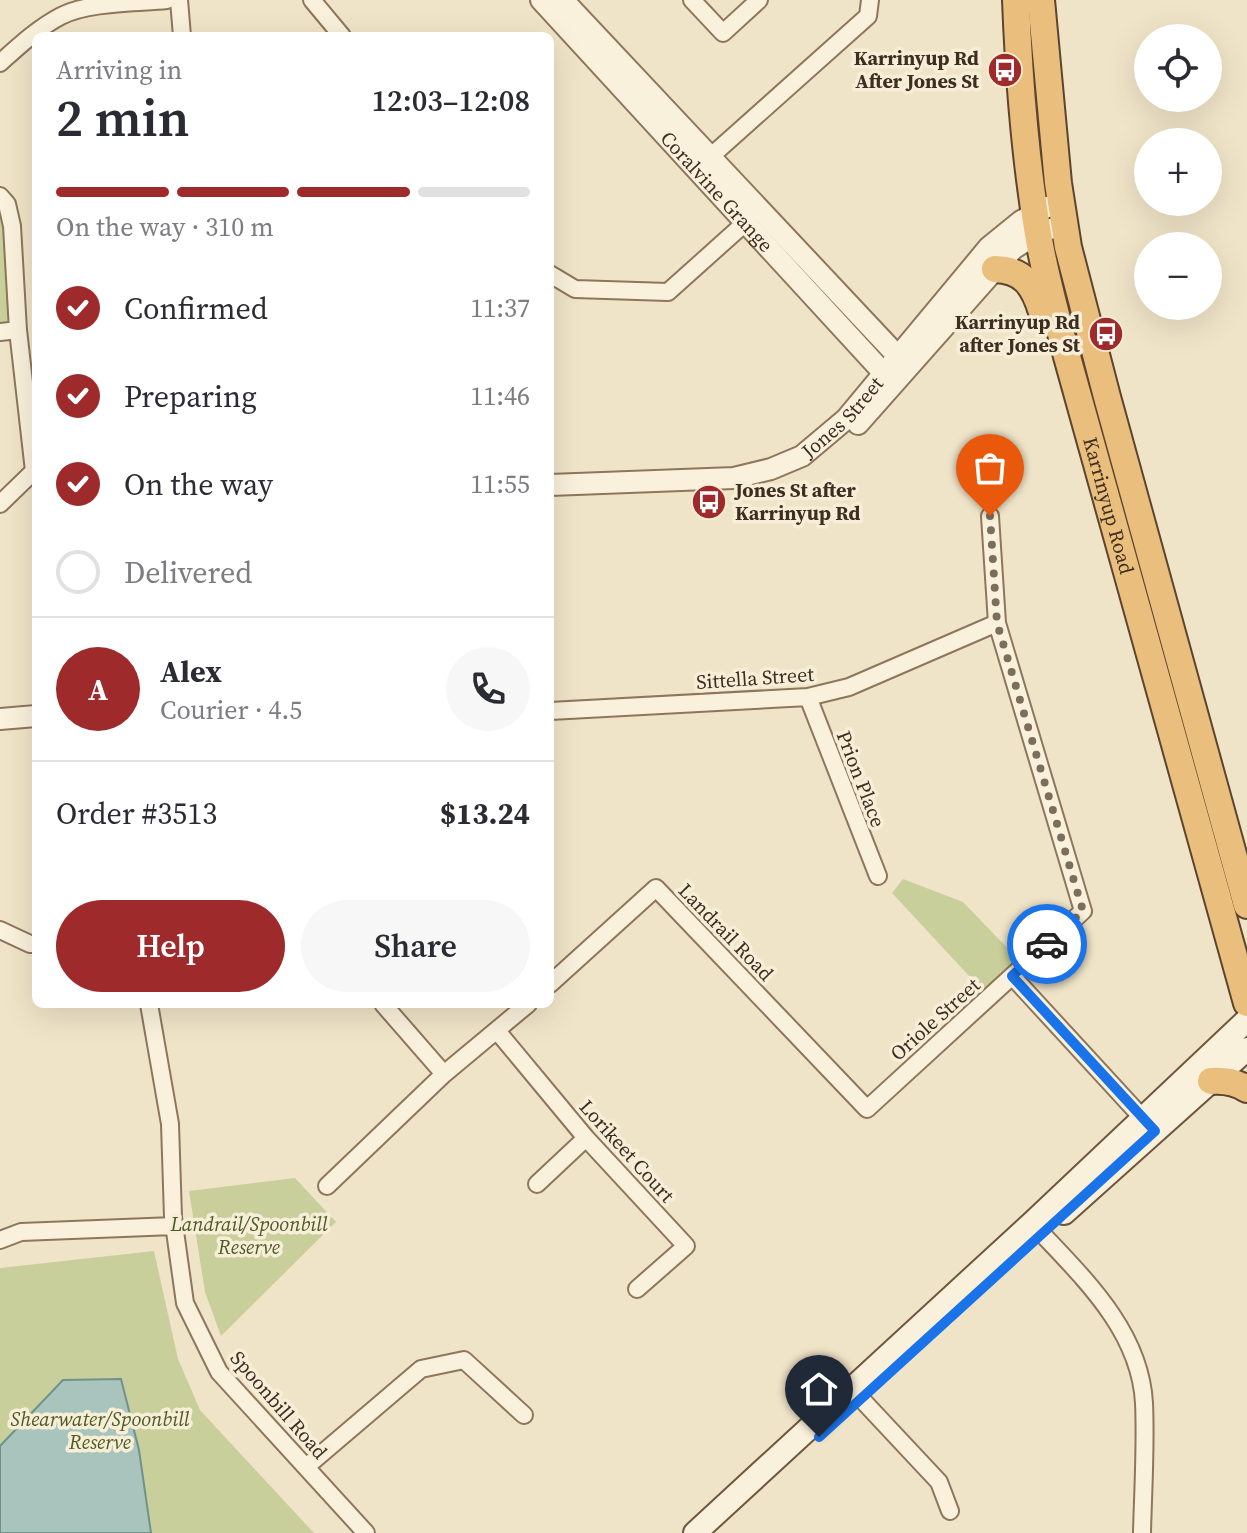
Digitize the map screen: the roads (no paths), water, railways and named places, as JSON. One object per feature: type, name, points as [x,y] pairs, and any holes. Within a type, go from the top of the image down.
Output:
[{"type":"highway","name":"Karrinyup Road","points":[[1016,0],[1019,69],[1036,222],[1068,360],[1247,1003]]},
{"type":"highway","name":"Karrinyup Road","points":[[1041,0],[1063,212],[1107,397],[1247,905]]},
{"type":"highway","points":[[995,269],[1018,273],[1030,282],[1046,325],[1068,360]]},
{"type":"highway","points":[[1233,852],[1247,881]]},
{"type":"highway","points":[[1211,1081],[1223,1080],[1247,1089]]},
{"type":"main road","points":[[695,1533],[856,1394],[1149,1125],[1247,1020]]},
{"type":"main road","points":[[1149,1125],[1211,1081],[1247,1049]]},
{"type":"main road","points":[[716,1533],[856,1394]]},
{"type":"street","points":[[38,32],[63,15],[95,7],[167,0]]},
{"type":"street","points":[[179,0],[182,32]]},
{"type":"street","points":[[312,0],[339,32]]},
{"type":"street","name":"Coralvine Grange","points":[[541,0],[888,378]]},
{"type":"street","name":"Coralvine Grange","points":[[563,0],[902,361]]},
{"type":"street","points":[[692,0],[723,33],[759,0]]},
{"type":"street","points":[[709,158],[868,16],[870,0]]},
{"type":"street","points":[[0,63],[32,36]]},
{"type":"street","points":[[0,196],[7,204],[12,226],[18,330],[32,447]]},
{"type":"street","name":"Jones Street","points":[[554,498],[717,491],[763,485],[798,471],[838,444],[989,247],[1008,230],[1063,212]]},
{"type":"street","name":"Jones Street","points":[[902,361],[995,269],[1036,222]]},
{"type":"street","points":[[554,276],[575,289],[668,292],[745,223]]},
{"type":"street","points":[[0,332],[18,330]]},
{"type":"street","name":"Jones Street","points":[[554,485],[734,478],[771,469],[802,456],[830,434],[888,378]]},
{"type":"street","points":[[0,504],[32,475]]},
{"type":"street","name":"Oriole Street","points":[[867,1109],[1083,911],[997,623],[990,516]]},
{"type":"street","name":"Sittella Street","points":[[554,711],[808,697],[849,687],[997,623]]},
{"type":"street","name":"Prion Place","points":[[808,697],[878,876]]},
{"type":"street","points":[[0,719],[32,716]]},
{"type":"street","points":[[0,732],[32,729]]},
{"type":"street","name":"Landrail Road","points":[[554,980],[656,888],[867,1109]]},
{"type":"street","points":[[0,930],[32,944]]},
{"type":"street","points":[[1012,976],[1149,1125]]},
{"type":"street","name":"Spoonbill Road","points":[[150,1008],[170,1124],[174,1226],[185,1303],[219,1372],[366,1533]]},
{"type":"street","points":[[386,1008],[444,1074]]},
{"type":"street","points":[[327,1186],[444,1074],[524,1008]]},
{"type":"street","name":"Lorikeet Court","points":[[498,1032],[586,1138],[686,1246],[637,1289]]},
{"type":"street","points":[[537,1184],[586,1138]]},
{"type":"street","points":[[0,1240],[21,1232],[174,1226]]},
{"type":"street","points":[[1037,1228],[1098,1295],[1128,1344],[1138,1370],[1144,1403],[1142,1533]]},
{"type":"street","points":[[306,1467],[421,1369],[464,1360],[524,1415]]},
{"type":"street","points":[[856,1394],[939,1482],[950,1511]]},
{"type":"water","points":[[121,1379],[139,1450],[151,1533],[0,1533],[0,1446],[63,1380]]},
{"type":"place","name":"Karrinyup Rd After Jones St","points":[[1005,70]]},
{"type":"place","name":"Karrinyup Rd after Jones St","points":[[1106,334]]},
{"type":"place","name":"Jones St after Karrinyup Rd","points":[[709,502]]},
{"type":"park label","name":"Landrail/Spoonbill Reserve","points":[[249,1236]]},
{"type":"park label","name":"Shearwater/Spoonbill Reserve","points":[[100,1430]]}]
